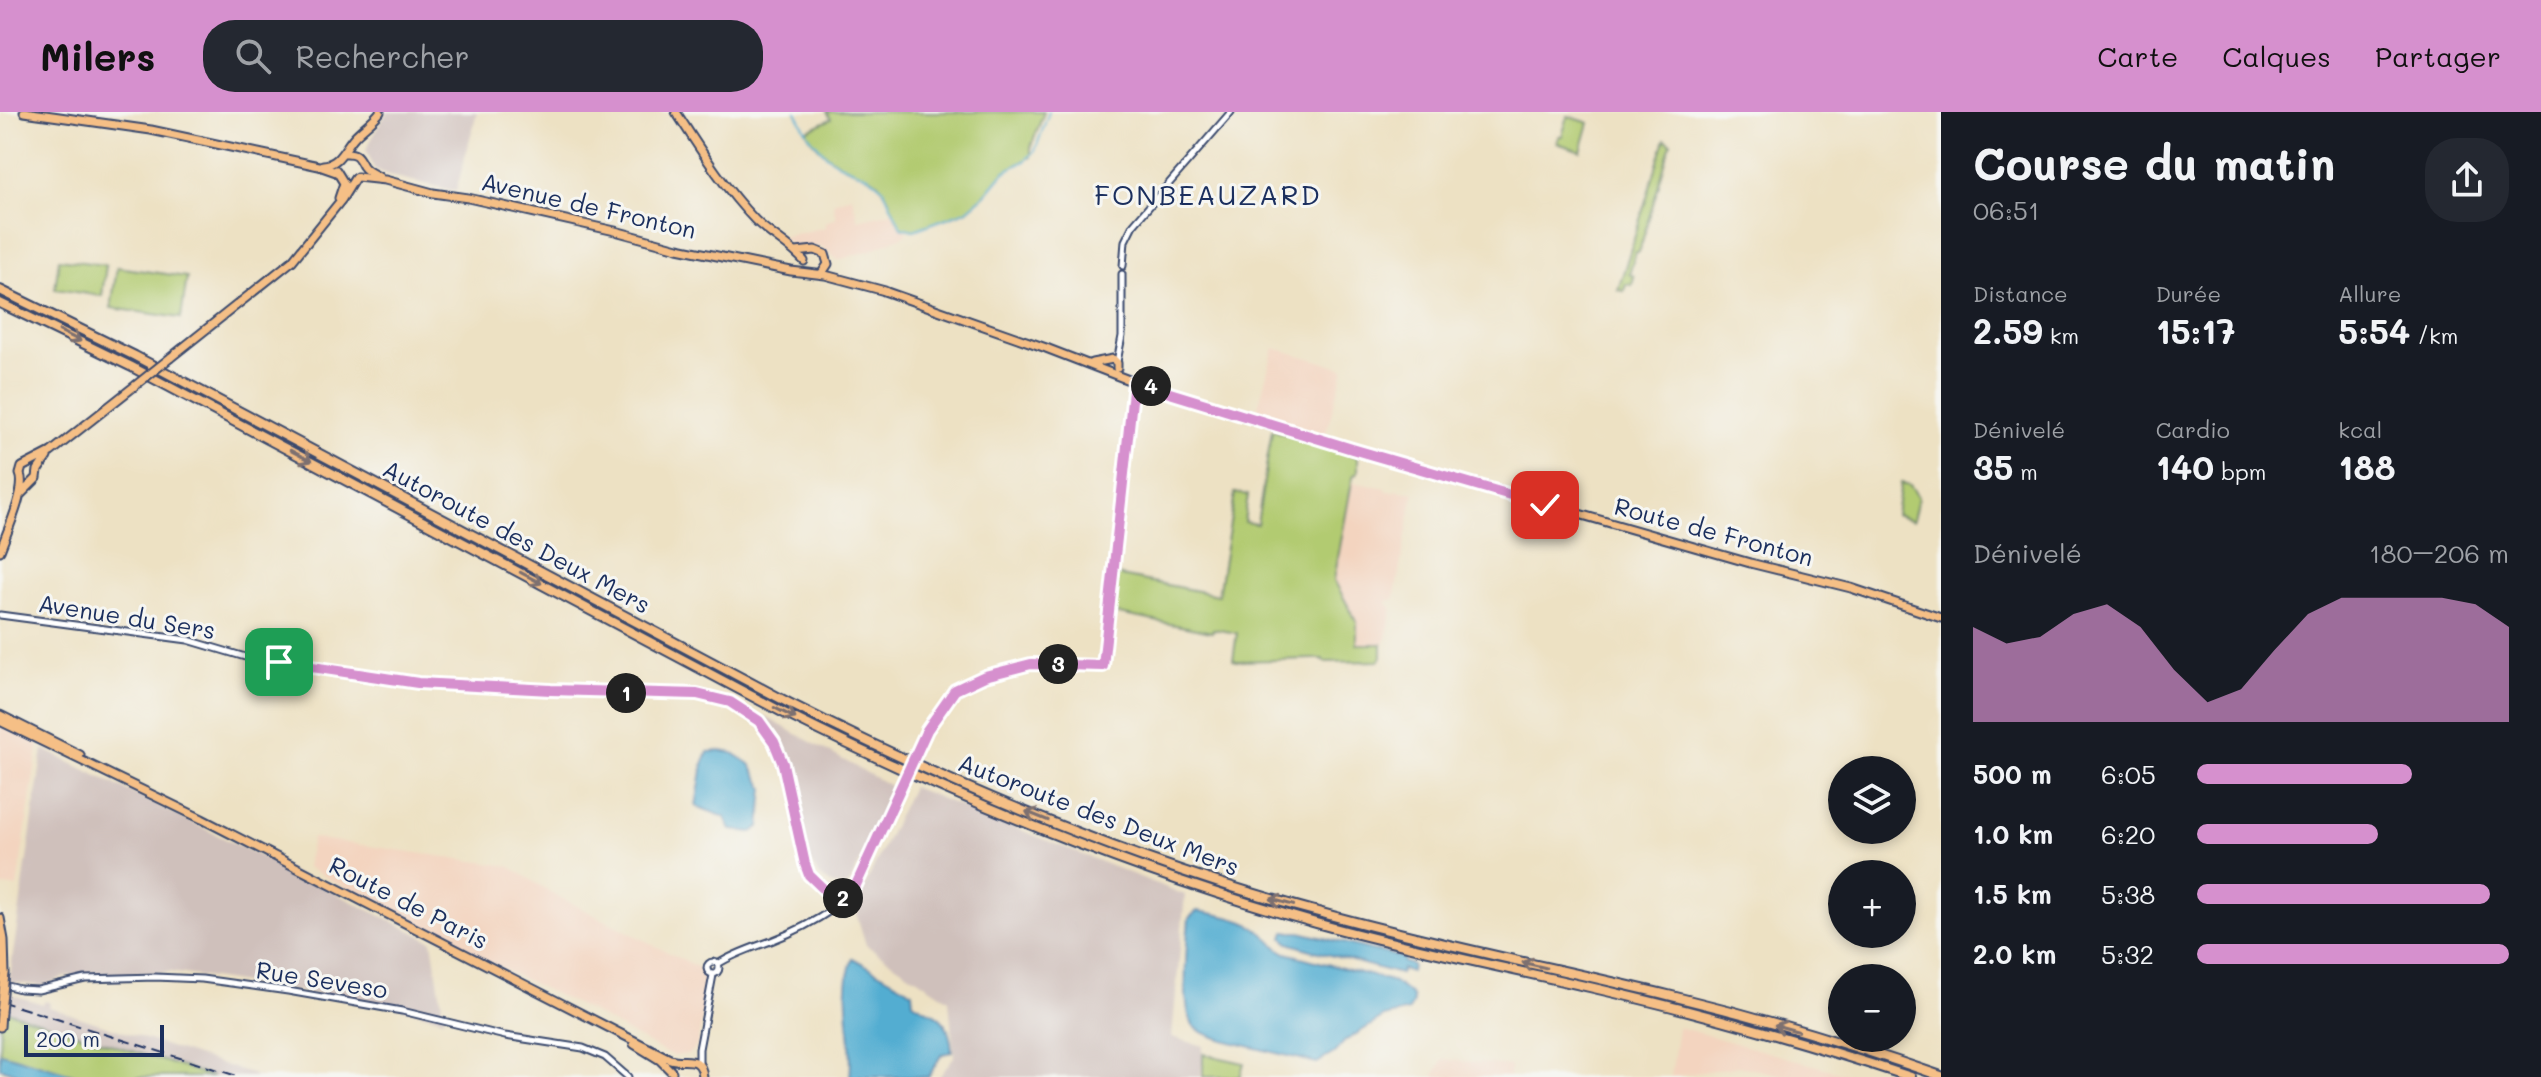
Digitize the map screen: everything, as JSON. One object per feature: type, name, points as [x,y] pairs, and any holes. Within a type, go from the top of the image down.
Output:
[{"type":"highway","name":"Autoroute des Deux Mers","points":[[0,290],[135,356],[789,703],[862,740],[991,798],[1129,851],[1277,901],[1459,948],[1742,1014],[1941,1076]]},
{"type":"highway","name":"Autoroute des Deux Mers","points":[[0,303],[143,373],[796,719],[974,803],[1213,892],[1319,924],[1457,959],[1656,1003],[1911,1077]]},
{"type":"main road","points":[[24,112],[151,130],[319,166],[346,179],[356,178]]},
{"type":"main road","points":[[319,166],[336,161],[355,136],[380,112]]},
{"type":"main road","points":[[676,112],[745,209],[764,229],[796,252],[805,265]]},
{"type":"main road","points":[[27,481],[20,474],[22,467],[35,467],[292,261],[361,172],[356,146],[365,128]]},
{"type":"main road","points":[[344,153],[358,155]]},
{"type":"main road","points":[[333,210],[344,187],[336,161]]},
{"type":"main road","name":"Avenue de Fronton","points":[[362,165],[385,180]]},
{"type":"main road","name":"Avenue de Fronton","points":[[356,178],[385,180],[678,248],[784,269],[805,265],[813,274],[886,292]]},
{"type":"main road","name":"Avenue de Fronton","points":[[809,253],[815,250],[822,252],[827,257],[828,267],[839,276],[1090,363],[1110,365],[1154,387]]},
{"type":"main road","points":[[796,252],[809,253],[805,265]]},
{"type":"main road","points":[[820,274],[828,267]]},
{"type":"main road","name":"Avenue de Fronton","points":[[1110,365],[1134,382],[1154,387]]},
{"type":"main road","name":"Route de Fronton","points":[[1154,387],[1443,476],[1750,563],[1851,588],[1941,618]]},
{"type":"main road","points":[[0,551],[27,481],[37,478],[35,467]]},
{"type":"main road","name":"Route de Paris","points":[[0,715],[177,806]]},
{"type":"main road","name":"Route de Paris","points":[[0,721],[177,806],[670,1059],[699,1064]]},
{"type":"main road","points":[[0,918],[5,974],[0,1027]]},
{"type":"main road","points":[[0,928],[4,940]]},
{"type":"main road","name":"Route de Paris","points":[[623,1035],[660,1060],[672,1075]]},
{"type":"main road","points":[[672,1075],[684,1060]]},
{"type":"main road","points":[[699,1064],[704,1076]]},
{"type":"street","points":[[1110,365],[1122,336],[1125,241],[1133,225],[1231,112]]},
{"type":"street","points":[[1110,365],[1122,336]]},
{"type":"street","points":[[845,900],[856,885],[932,721],[955,690],[1013,667],[1039,662],[1103,666],[1134,382]]},
{"type":"street","name":"Avenue du Sers","points":[[0,615],[188,640],[252,659],[418,683],[697,694],[730,702],[759,721],[774,742],[783,764],[809,875],[834,899]]},
{"type":"street","points":[[840,897],[845,900],[847,906],[844,911],[839,913],[833,909],[834,899],[840,897]]},
{"type":"street","points":[[699,1064],[713,975],[708,972],[708,966],[819,919],[833,909]]},
{"type":"street","name":"Rue Seveso","points":[[0,984],[38,990],[85,979],[166,977],[288,991],[402,1011],[505,1036],[583,1048],[605,1057],[628,1077]]},
{"type":"street","points":[[684,1060],[699,1049]]},
{"type":"shaded area","points":[[387,112],[477,112],[456,191],[374,169],[366,149]]},
{"type":"shaded area","points":[[852,196],[858,220],[892,212],[897,224],[907,232],[905,235],[838,260],[821,246],[798,249],[781,237],[826,227],[826,222],[836,218],[833,202]]},
{"type":"shaded area","points":[[1274,348],[1344,368],[1325,436],[1256,414]]},
{"type":"shaded area","points":[[1352,482],[1386,488],[1386,491],[1414,493],[1394,599],[1386,602],[1392,609],[1385,643],[1382,644],[1357,644],[1357,622],[1334,580]]},
{"type":"shaded area","points":[[764,716],[894,788],[850,883],[842,887],[830,884],[818,875],[809,858],[789,768]]},
{"type":"shaded area","points":[[0,721],[39,741],[17,887],[0,886]]},
{"type":"shaded area","points":[[43,749],[432,941],[444,1019],[385,1004],[170,972],[67,976],[42,986],[9,982]]},
{"type":"shaded area","points":[[912,787],[1185,895],[1172,1037],[1203,1046],[1201,1077],[939,1077],[954,1057],[949,1000],[866,945],[857,916],[861,894]]},
{"type":"shaded area","points":[[312,838],[509,866],[555,895],[699,968],[708,984],[697,1046],[688,1054],[675,1056],[664,1052],[592,1012],[476,956],[306,867]]},
{"type":"shaded area","points":[[6,993],[43,1004],[45,1001],[50,1003],[49,1007],[260,1077],[213,1077],[4,1010]]},
{"type":"shaded area","points":[[1678,1027],[1855,1077],[1792,1077],[1739,1066],[1671,1077]]},
{"type":"shaded area","points":[[1443,1059],[1510,1066],[1509,1077],[1433,1077]]},
{"type":"green space","points":[[827,112],[1044,112],[1031,147],[1031,157],[1004,172],[985,195],[966,211],[914,230],[901,227],[877,182],[835,161],[810,137],[806,131],[831,119]]},
{"type":"green space","points":[[1568,116],[1589,123],[1581,151],[1557,143]]},
{"type":"green space","points":[[1665,139],[1671,143],[1639,252],[1636,252],[1629,274],[1634,276],[1632,285],[1626,284],[1624,291],[1618,290]]},
{"type":"green space","points":[[59,259],[106,265],[102,296],[55,289]]},
{"type":"green space","points":[[117,267],[187,277],[181,318],[111,308]]},
{"type":"green space","points":[[1272,430],[1358,457],[1358,472],[1353,476],[1334,580],[1357,622],[1357,644],[1382,644],[1379,661],[1237,661],[1233,660],[1237,633],[1213,629],[1212,632],[1113,613],[1116,575],[1218,595],[1235,493],[1248,495],[1244,522],[1257,524]]},
{"type":"green space","points":[[1901,483],[1910,485],[1918,497],[1913,521],[1896,515]]},
{"type":"green space","points":[[1,1009],[213,1077],[81,1077],[0,1053]]},
{"type":"green space","points":[[1203,1054],[1244,1063],[1240,1077],[1203,1077]]},
{"type":"water","points":[[708,752],[733,753],[750,764],[764,788],[760,827],[752,832],[731,830],[725,817],[696,806]]},
{"type":"water","points":[[1197,911],[1249,924],[1286,953],[1394,982],[1412,996],[1409,1011],[1384,1017],[1317,1063],[1203,1033],[1190,1018],[1186,991],[1189,918]]},
{"type":"water","points":[[1285,932],[1300,932],[1404,958],[1403,962],[1412,965],[1411,972],[1402,969],[1400,974],[1304,948],[1283,938]]},
{"type":"water","points":[[853,958],[912,992],[913,1002],[946,1025],[952,1052],[942,1054],[928,1077],[850,1077],[847,987]]},
{"type":"water","points":[[0,1053],[81,1077],[29,1077],[0,1068]]},
{"type":"waterway","points":[[796,112],[809,136],[826,155],[868,176],[883,188],[901,227],[914,230],[966,211],[985,195],[1004,172],[1025,161],[1035,151],[1049,112]]},
{"type":"railway","points":[[0,1001],[240,1077]]},
{"type":"district","name":"FONBEAUZARD","points":[[1208,194]]},
{"type":"route","points":[[279,662],[418,683],[697,694],[730,702],[759,721],[774,742],[783,764],[809,875],[834,899],[840,897],[845,900],[856,885],[927,730],[955,690],[985,676],[1031,664],[1103,666],[1134,382],[1545,505]]}]
